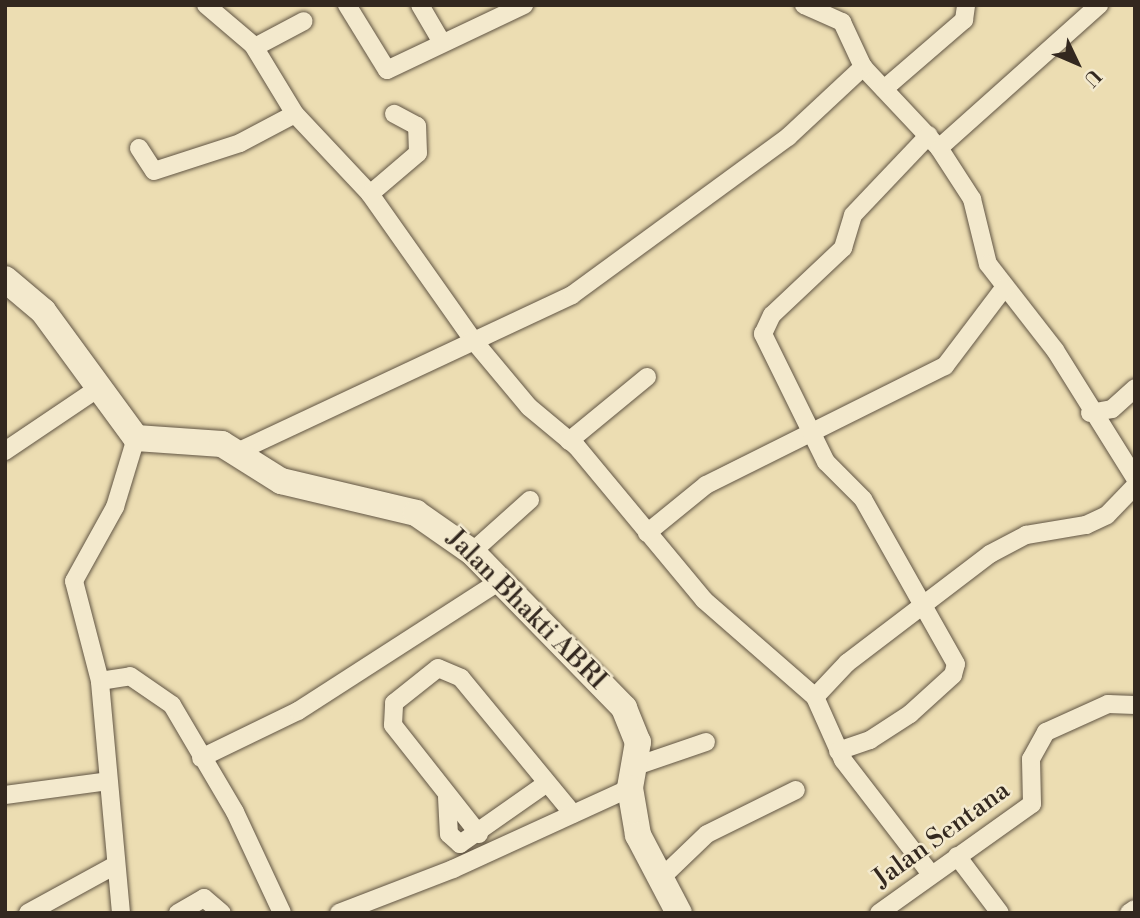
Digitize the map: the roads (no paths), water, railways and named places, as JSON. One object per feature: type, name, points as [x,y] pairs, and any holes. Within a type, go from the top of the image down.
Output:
[{"type":"street","points":[[206,5],[255,47],[295,114],[370,194],[473,340],[529,407],[569,441],[704,600],[815,697],[838,751],[930,873]]},
{"type":"street","points":[[347,5],[387,70],[441,41],[524,5]]},
{"type":"street","points":[[420,5],[441,41]]},
{"type":"street","points":[[804,5],[842,22],[863,67],[934,141],[972,199],[983,251],[1004,288],[1055,350],[1090,413],[1135,478]]},
{"type":"street","points":[[884,89],[964,20],[966,5]]},
{"type":"street","points":[[838,751],[870,740],[953,675],[954,659],[922,612],[863,499],[826,462],[763,340],[765,327],[843,248],[853,215],[934,141],[1099,5]]},
{"type":"street","points":[[255,47],[304,21]]},
{"type":"street","points":[[237,452],[572,295],[788,136],[863,67]]},
{"type":"street","points":[[139,148],[154,171],[240,143],[295,114]]},
{"type":"street","points":[[370,194],[418,153],[417,126],[394,114]]},
{"type":"street","points":[[5,279],[43,311],[97,389],[136,438],[115,507],[74,581],[100,681],[114,866],[121,913]]},
{"type":"street","points":[[647,533],[706,485],[808,429],[945,366],[1004,288]]},
{"type":"street","points":[[569,441],[647,377]]},
{"type":"street","points":[[1090,413],[1112,409],[1135,388]]},
{"type":"street","points":[[5,450],[97,389]]},
{"type":"street","name":"Jalan Bhakti ABRI","points":[[136,438],[200,438],[237,452],[281,481],[416,513],[472,552],[624,708],[638,742],[633,777],[638,835],[659,880],[679,913]]},
{"type":"street","points":[[815,697],[848,663],[922,612],[990,554],[1026,535],[1086,525],[1107,515],[1135,486]]},
{"type":"street","points":[[472,552],[530,500]]},
{"type":"street","points":[[201,758],[299,711],[500,580]]},
{"type":"street","points":[[547,783],[479,834],[447,797],[393,725],[391,713],[394,703],[438,668],[461,678],[573,814]]},
{"type":"street","points":[[100,681],[130,676],[163,695],[235,812],[282,913]]},
{"type":"street","name":"Jalan Sentana","points":[[879,913],[930,873],[1032,804],[1031,759],[1046,732],[1108,704],[1135,705]]},
{"type":"street","points":[[339,913],[573,814],[633,777],[706,742]]},
{"type":"street","points":[[5,794],[107,781]]},
{"type":"street","points":[[659,880],[707,834],[796,790]]},
{"type":"street","points":[[957,856],[1000,913]]},
{"type":"street","points":[[28,913],[114,866]]},
{"type":"street","points":[[178,913],[204,898],[222,913]]},
{"type":"street","points":[[1129,913],[1135,909]]}]
